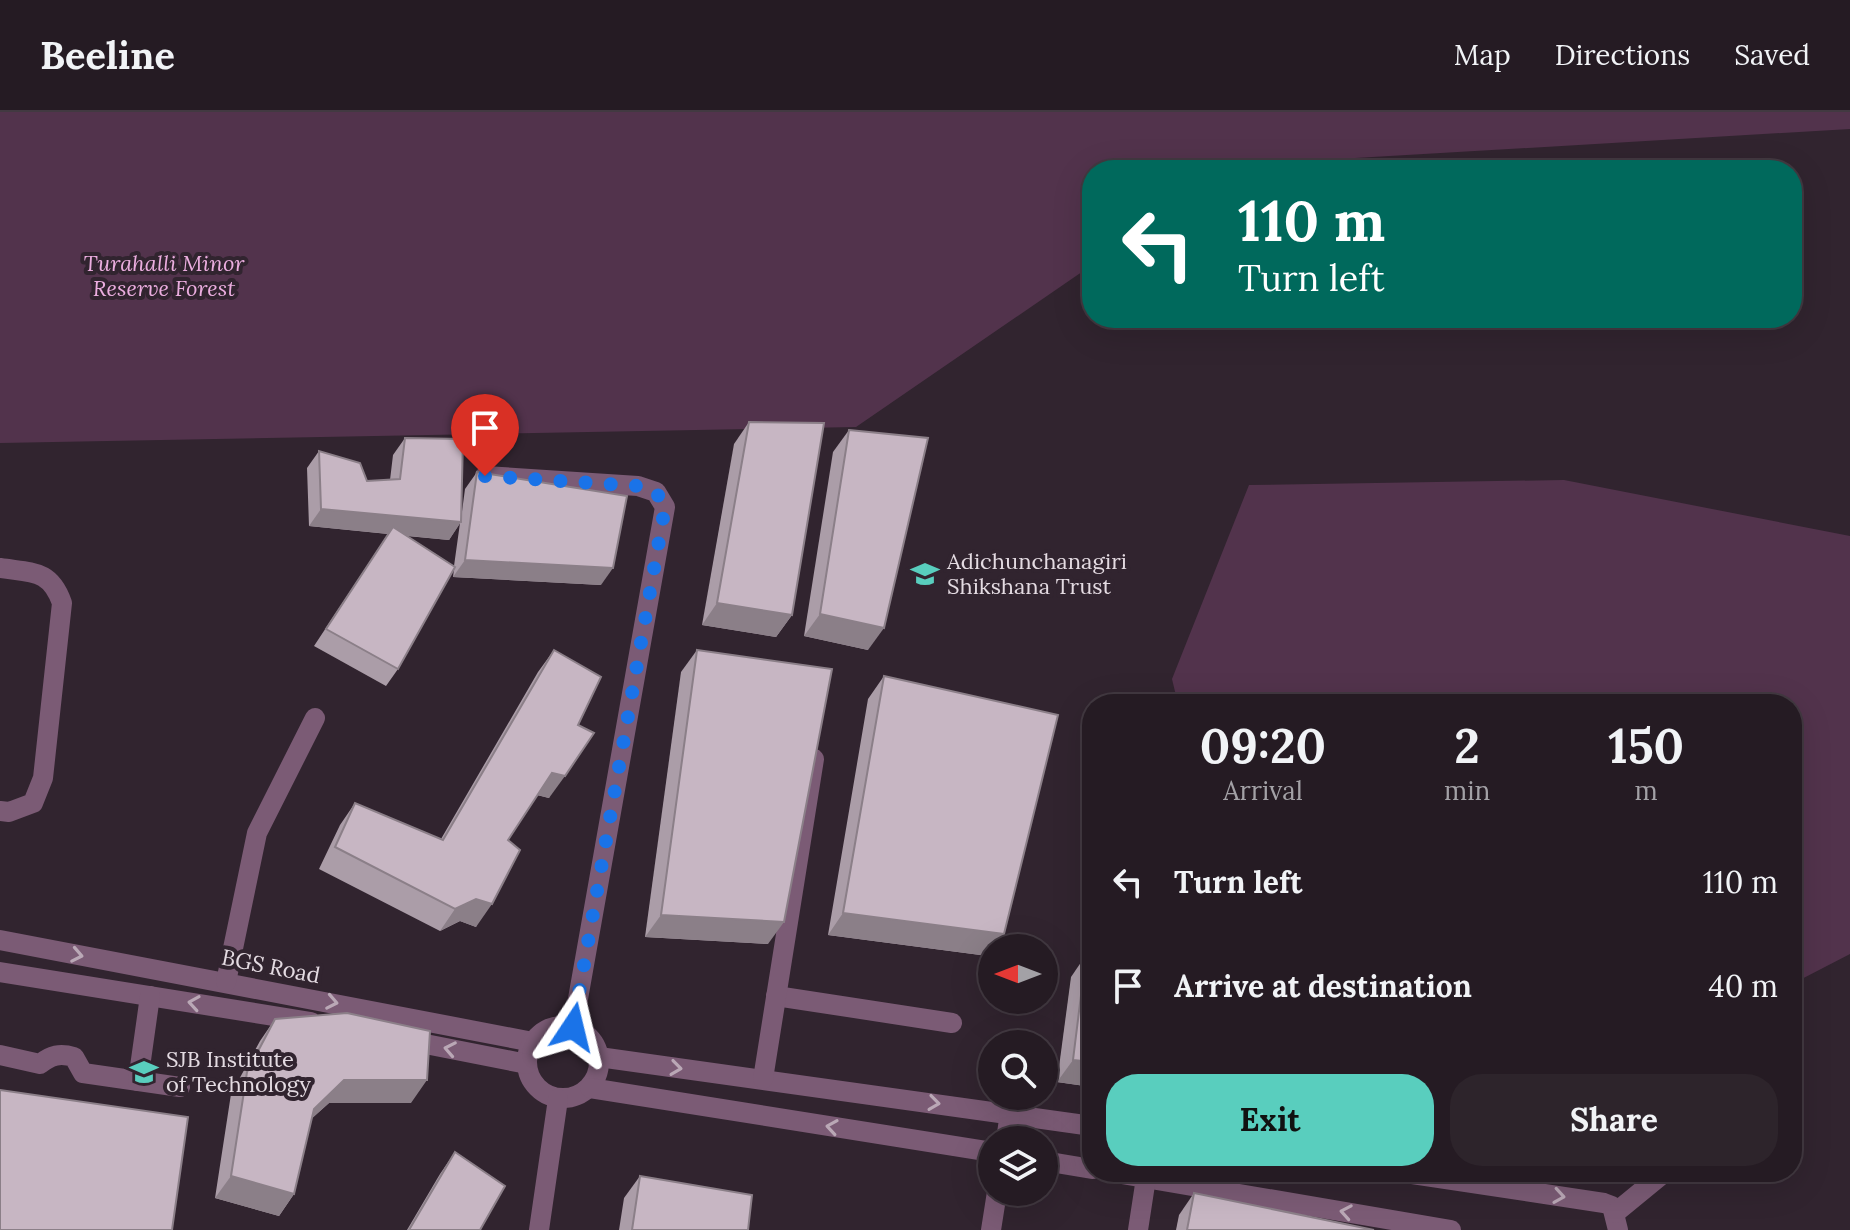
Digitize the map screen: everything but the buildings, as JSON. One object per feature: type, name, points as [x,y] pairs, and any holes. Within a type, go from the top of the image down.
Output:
[{"type":"lane","points":[[485,476],[638,486],[656,492],[665,507],[573,1027]]},
{"type":"lane","points":[[0,568],[42,575],[55,584],[62,603],[43,778],[33,803],[9,812],[0,811]]},
{"type":"lane","points":[[226,982],[257,833],[315,718]]},
{"type":"lane","points":[[763,1079],[819,731]]},
{"type":"lane","name":"BGS Road","points":[[0,940],[533,1042]]},
{"type":"lane","points":[[122,992],[128,964]]},
{"type":"lane","points":[[0,972],[337,1026]]},
{"type":"lane","points":[[138,1081],[150,996]]},
{"type":"lane","points":[[776,996],[952,1023]]},
{"type":"lane","points":[[552,1027],[573,1027],[591,1038],[599,1057],[596,1079],[590,1088],[581,1095],[558,1099],[536,1087],[527,1064],[533,1042],[552,1027]]},
{"type":"lane","points":[[381,1035],[527,1064]]},
{"type":"lane","points":[[0,1055],[40,1064],[50,1056],[64,1054],[74,1057],[83,1073],[180,1087]]},
{"type":"lane","points":[[599,1057],[1082,1124]]},
{"type":"lane","points":[[590,1088],[978,1150]]},
{"type":"lane","points":[[539,1230],[558,1099]]},
{"type":"lane","points":[[1008,1126],[1010,1113]]},
{"type":"lane","points":[[1058,1163],[1082,1167]]},
{"type":"lane","points":[[1138,1230],[1145,1182]]},
{"type":"lane","points":[[1169,1182],[1451,1230]]},
{"type":"lane","points":[[1465,1182],[1604,1203],[1612,1206],[1617,1222],[1655,1182]]},
{"type":"lane","points":[[991,1230],[995,1206]]},
{"type":"green space","name":"Turahalli Minor Reserve Forest","points":[[0,112],[1850,112],[1850,129],[1323,160],[1082,160],[1082,272],[856,427],[0,443]]},
{"type":"green space","points":[[1564,480],[1850,536],[1850,954],[1802,979],[1802,694],[1176,694],[1172,679],[1249,485]]},
{"type":"place","name":"Adichunchanagiri Shikshana Trust","points":[[925,574]]},
{"type":"place","name":"SJB Institute of Technology","points":[[144,1072]]},
{"type":"route","points":[[485,476],[638,486],[656,492],[665,507],[573,1027]]}]
